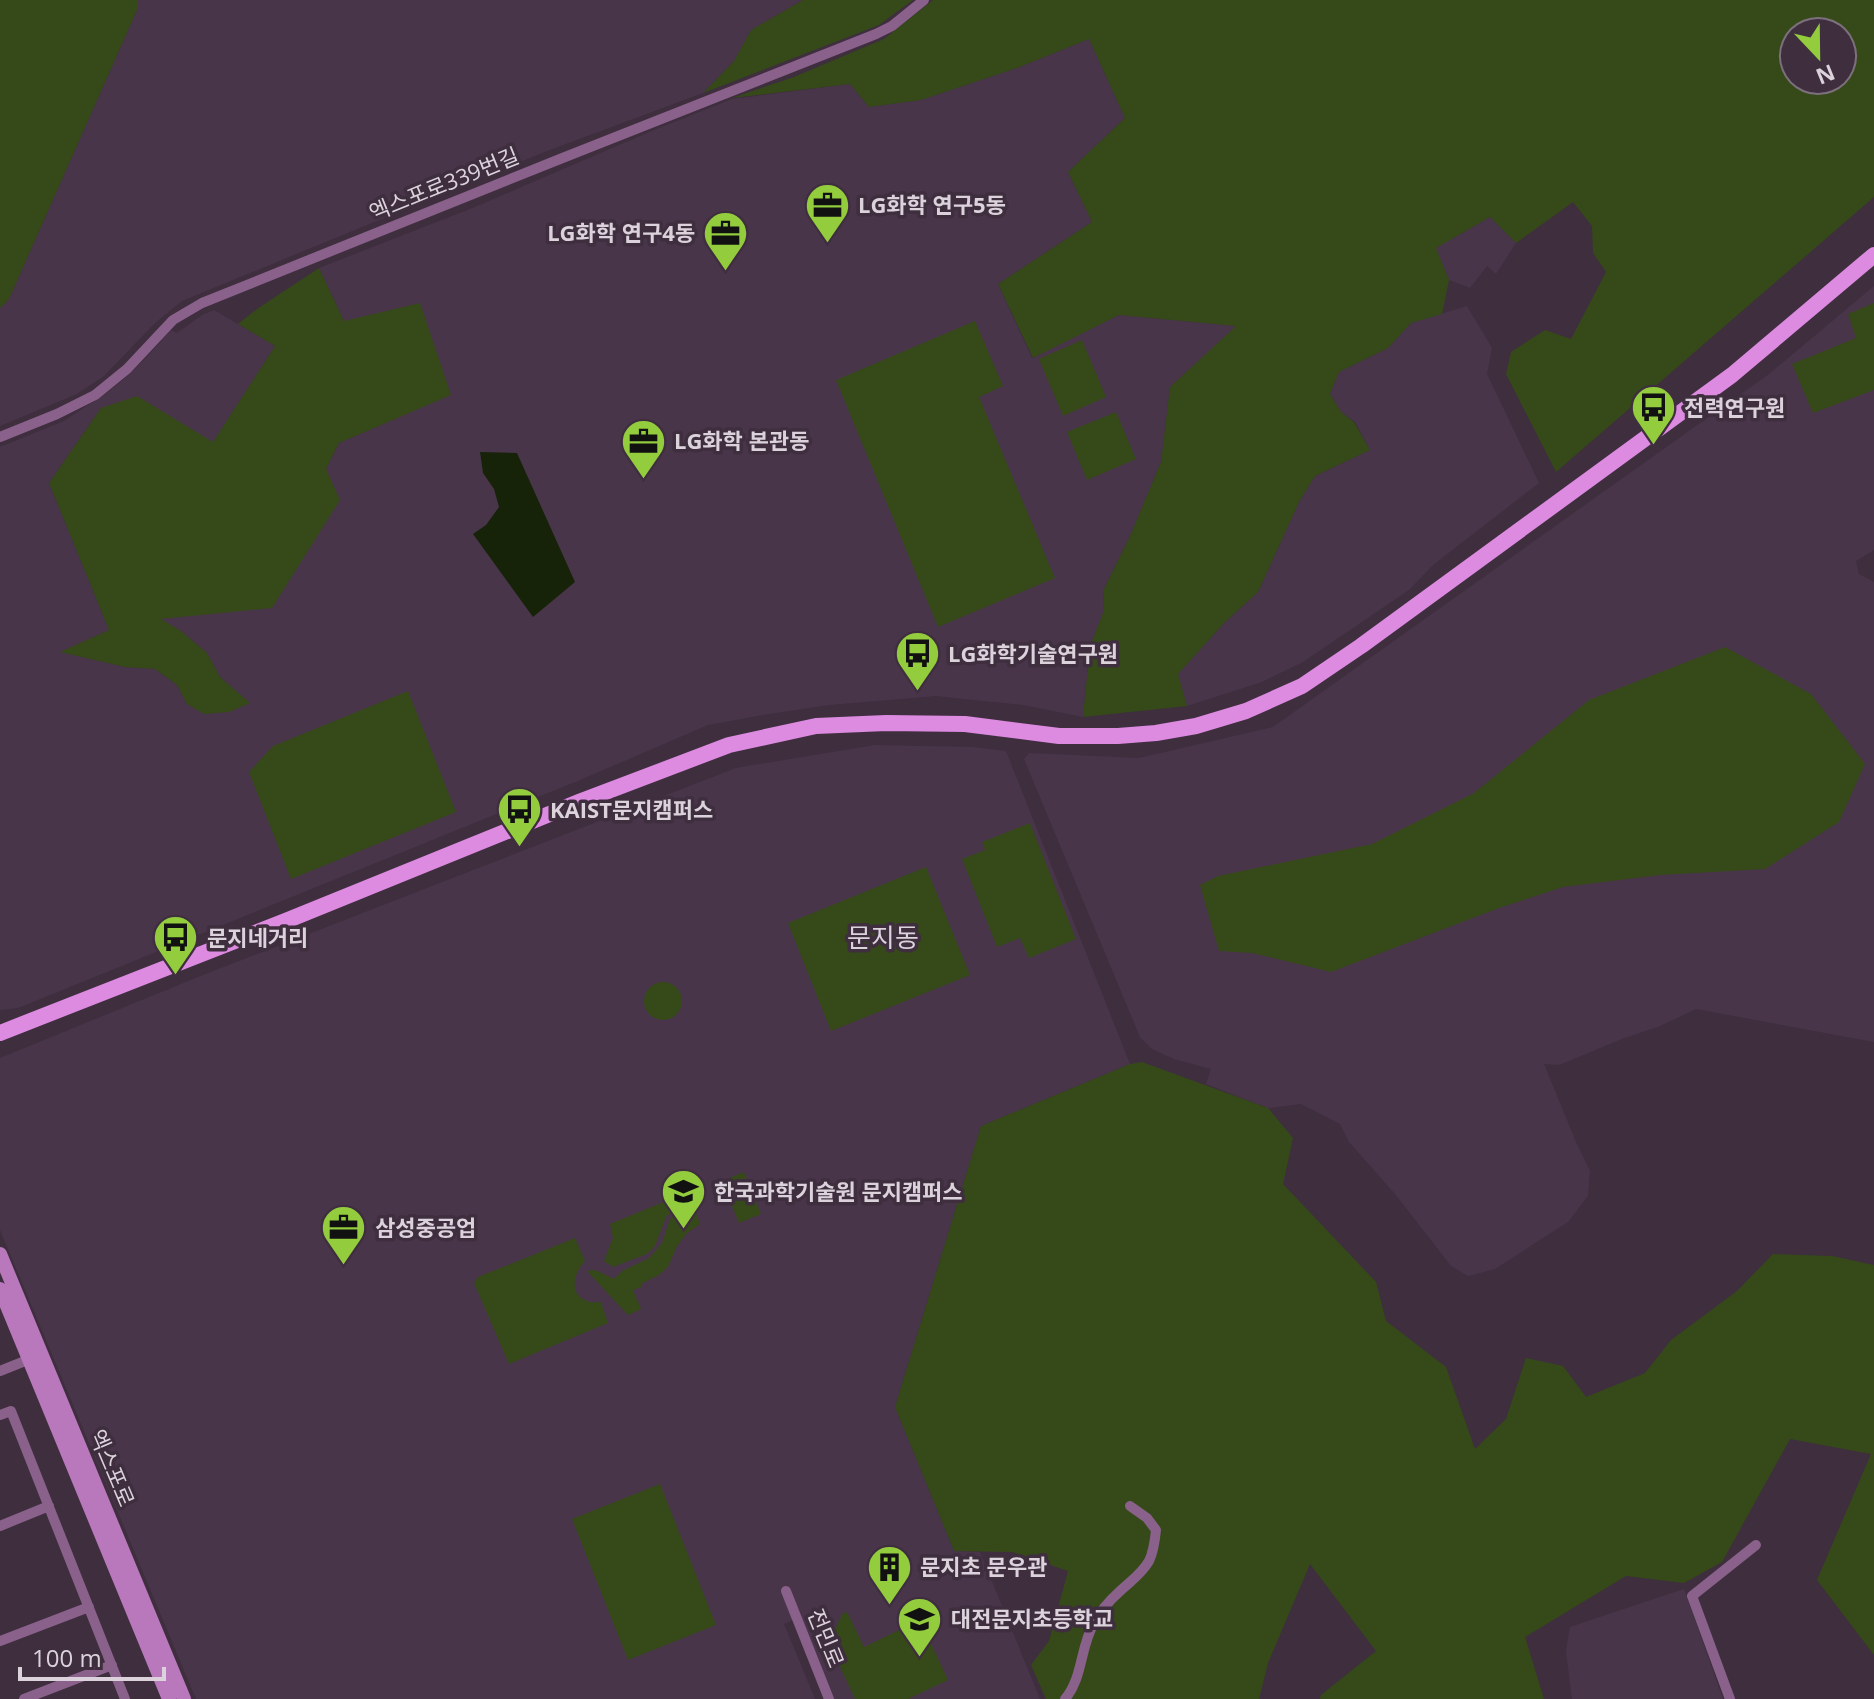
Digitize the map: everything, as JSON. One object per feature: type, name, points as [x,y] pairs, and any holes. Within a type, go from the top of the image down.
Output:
[{"type":"main road","points":[[1843,281],[1874,248]]},
{"type":"main road","points":[[0,1033],[579,802],[714,750],[754,739],[816,726],[886,723],[965,724],[1059,736],[1118,736],[1196,726],[1246,711],[1302,686],[1361,646],[1732,375],[1874,255]]},
{"type":"main road","name":"엑스포로","points":[[0,1254],[184,1699]]},
{"type":"main road","name":"엑스포로","points":[[0,1289],[169,1699]]},
{"type":"street","name":"엑스포로339번길","points":[[0,437],[95,395],[127,369],[173,320],[202,303],[876,34],[899,21],[924,0]]},
{"type":"street","points":[[0,1371],[30,1359]]},
{"type":"street","points":[[0,1415],[11,1411],[125,1699]]},
{"type":"street","points":[[0,1526],[49,1506]]},
{"type":"street","points":[[1065,1699],[1072,1691],[1084,1642],[1095,1620],[1115,1595],[1142,1572],[1150,1559],[1156,1530],[1147,1518],[1130,1506]]},
{"type":"street","points":[[1730,1699],[1692,1596],[1756,1545]]},
{"type":"street","name":"전민로","points":[[786,1591],[829,1699]]},
{"type":"street","points":[[0,1641],[89,1607]]},
{"type":"street","points":[[24,1699],[112,1665]]},
{"type":"shaded area","points":[[137,0],[803,0],[751,30],[734,61],[703,93],[547,151],[182,301],[155,323],[104,376],[77,394],[0,426],[0,308],[9,299],[137,10]]},
{"type":"shaded area","points":[[1089,39],[1125,118],[1068,172],[1092,222],[998,284],[1032,358],[1119,315],[1237,326],[1170,387],[1161,462],[1104,589],[1103,613],[1090,646],[1083,717],[1023,705],[936,696],[829,705],[708,725],[18,1008],[0,1010],[0,447],[64,421],[123,380],[171,330],[177,333],[214,310],[275,346],[213,443],[113,405],[101,408],[49,483],[109,630],[61,652],[125,667],[155,669],[177,685],[187,704],[249,703],[220,677],[207,653],[181,631],[160,619],[326,469],[339,443],[451,394],[344,321],[319,268],[475,207],[732,99],[850,84],[869,107],[921,100],[1017,68]]},
{"type":"shaded area","points":[[1490,217],[1516,243],[1496,274],[1487,266],[1470,288],[1449,280],[1435,248]]},
{"type":"shaded area","points":[[1874,286],[1874,550],[1856,561],[1859,574],[1874,582],[1874,1042],[1696,1009],[1559,1065],[1544,1064],[1590,1171],[1588,1196],[1568,1222],[1495,1269],[1468,1276],[1451,1266],[1395,1194],[1349,1142],[1340,1124],[1301,1104],[1268,1108],[1206,1084],[1211,1069],[1174,1059],[1152,1049],[1140,1037],[1024,759],[1029,753],[1139,758],[1273,727],[1769,374]]},
{"type":"shaded area","points":[[1467,306],[1492,348],[1487,374],[1539,483],[1433,565],[1409,590],[1303,662],[1262,682],[1187,706],[1177,674],[1258,592],[1299,502],[1315,476],[1370,450],[1355,422],[1341,412],[1330,394],[1339,372],[1388,348],[1411,323]]},
{"type":"shaded area","points":[[480,452],[517,453],[575,582],[533,617],[473,534],[486,525],[499,507],[494,489],[483,473]]},
{"type":"shaded area","points":[[875,745],[972,747],[1006,751],[1130,1064],[981,1126],[895,1407],[954,1551],[980,1552],[1040,1699],[833,1699],[799,1617],[784,1624],[815,1699],[196,1699],[0,1230],[0,1058],[203,975],[736,768]]},
{"type":"shaded area","points":[[1684,1589],[1723,1699],[1572,1699],[1566,1651],[1570,1627]]},
{"type":"green space","points":[[0,0],[137,0],[137,10],[9,299],[0,308]]},
{"type":"green space","points":[[803,0],[913,0],[879,25],[703,93],[734,61],[751,30]]},
{"type":"green space","points":[[933,0],[1874,0],[1874,197],[1556,472],[1506,374],[1511,352],[1545,330],[1571,339],[1606,272],[1593,253],[1592,226],[1573,202],[1516,243],[1490,217],[1436,248],[1449,280],[1442,314],[1411,323],[1388,348],[1339,372],[1330,394],[1341,412],[1354,422],[1370,450],[1315,476],[1299,502],[1258,592],[1225,622],[1178,674],[1187,706],[1083,717],[1090,646],[1103,613],[1104,589],[1161,462],[1170,387],[1236,326],[1119,315],[1033,358],[998,284],[1092,222],[1068,172],[1125,118],[1089,39],[1017,68],[921,100],[869,107],[850,84],[732,98],[794,77],[884,39]]},
{"type":"green space","points":[[319,268],[344,321],[420,303],[451,395],[339,443],[326,469],[340,500],[272,608],[161,619],[207,653],[220,677],[250,703],[229,712],[204,714],[187,704],[177,685],[155,669],[125,667],[60,652],[109,630],[49,483],[101,408],[137,396],[213,442],[275,346],[238,324]]},
{"type":"green space","points":[[1874,303],[1874,390],[1813,413],[1792,364],[1856,338],[1848,314]]},
{"type":"green space","points":[[975,321],[1003,386],[979,397],[1055,578],[938,627],[836,380]]},
{"type":"green space","points":[[1082,340],[1106,397],[1063,416],[1039,359]]},
{"type":"green space","points":[[1116,412],[1136,459],[1087,480],[1067,432]]},
{"type":"green space","points":[[1725,647],[1811,694],[1865,764],[1839,822],[1765,869],[1660,875],[1563,887],[1331,972],[1252,953],[1219,951],[1200,885],[1218,876],[1372,844],[1474,793],[1589,700]]},
{"type":"green space","points":[[408,691],[456,812],[291,879],[249,772],[273,746]]},
{"type":"green space","points":[[1030,823],[1076,939],[1029,958],[1020,938],[997,947],[962,859],[985,850],[982,842]]},
{"type":"green space","points":[[926,867],[970,975],[831,1031],[788,923]]},
{"type":"green space","points":[[663,982],[677,987],[682,1001],[677,1015],[663,1020],[649,1015],[644,1001],[649,987]]},
{"type":"green space","points":[[1142,1062],[1268,1108],[1293,1138],[1283,1184],[1376,1282],[1386,1321],[1446,1367],[1475,1449],[1506,1419],[1526,1358],[1563,1366],[1586,1397],[1645,1373],[1671,1340],[1737,1291],[1773,1254],[1832,1256],[1874,1265],[1874,1655],[1817,1580],[1871,1454],[1790,1439],[1722,1562],[1684,1583],[1626,1576],[1525,1637],[1544,1699],[1320,1699],[1376,1651],[1310,1564],[1268,1663],[1259,1699],[1046,1699],[1031,1665],[1049,1641],[1068,1571],[1012,1552],[954,1551],[895,1407],[981,1126],[1130,1064]]},
{"type":"green space","points":[[744,1172],[761,1214],[739,1223],[722,1181]]},
{"type":"green space","points":[[688,1192],[691,1199],[666,1217],[655,1246],[647,1254],[613,1267],[604,1261],[613,1238],[610,1224]]},
{"type":"green space","points":[[692,1202],[700,1224],[687,1233],[677,1246],[668,1267],[641,1284],[642,1287],[633,1290],[641,1309],[628,1315],[587,1271],[595,1270],[614,1279],[622,1271],[649,1258],[662,1243],[670,1219]]},
{"type":"green space","points":[[575,1238],[585,1261],[578,1271],[575,1288],[581,1298],[601,1302],[608,1323],[509,1364],[474,1283],[478,1277]]},
{"type":"green space","points":[[660,1484],[716,1625],[628,1660],[572,1519]]},
{"type":"green space","points":[[847,1612],[864,1647],[920,1620],[948,1680],[908,1699],[855,1699],[829,1643],[842,1614]]},
{"type":"place","name":"LG화학 연구5동","points":[[827,244]]},
{"type":"place","name":"LG화학 연구4동","points":[[726,272]]},
{"type":"place","name":"전력연구원","points":[[1653,447]]},
{"type":"place","name":"LG화학 본관동","points":[[643,480]]},
{"type":"place","name":"LG화학기술연구원","points":[[917,693]]},
{"type":"place","name":"KAIST문지캠퍼스","points":[[519,849]]},
{"type":"place","name":"문지네거리","points":[[176,977]]},
{"type":"place","name":"한국과학기술원 문지캠퍼스","points":[[683,1231]]},
{"type":"place","name":"삼성중공업","points":[[344,1267]]},
{"type":"place","name":"문지초 문우관","points":[[889,1606]]},
{"type":"place","name":"대전문지초등학교","points":[[920,1658]]},
{"type":"district","name":"문지동","points":[[883,938]]}]
